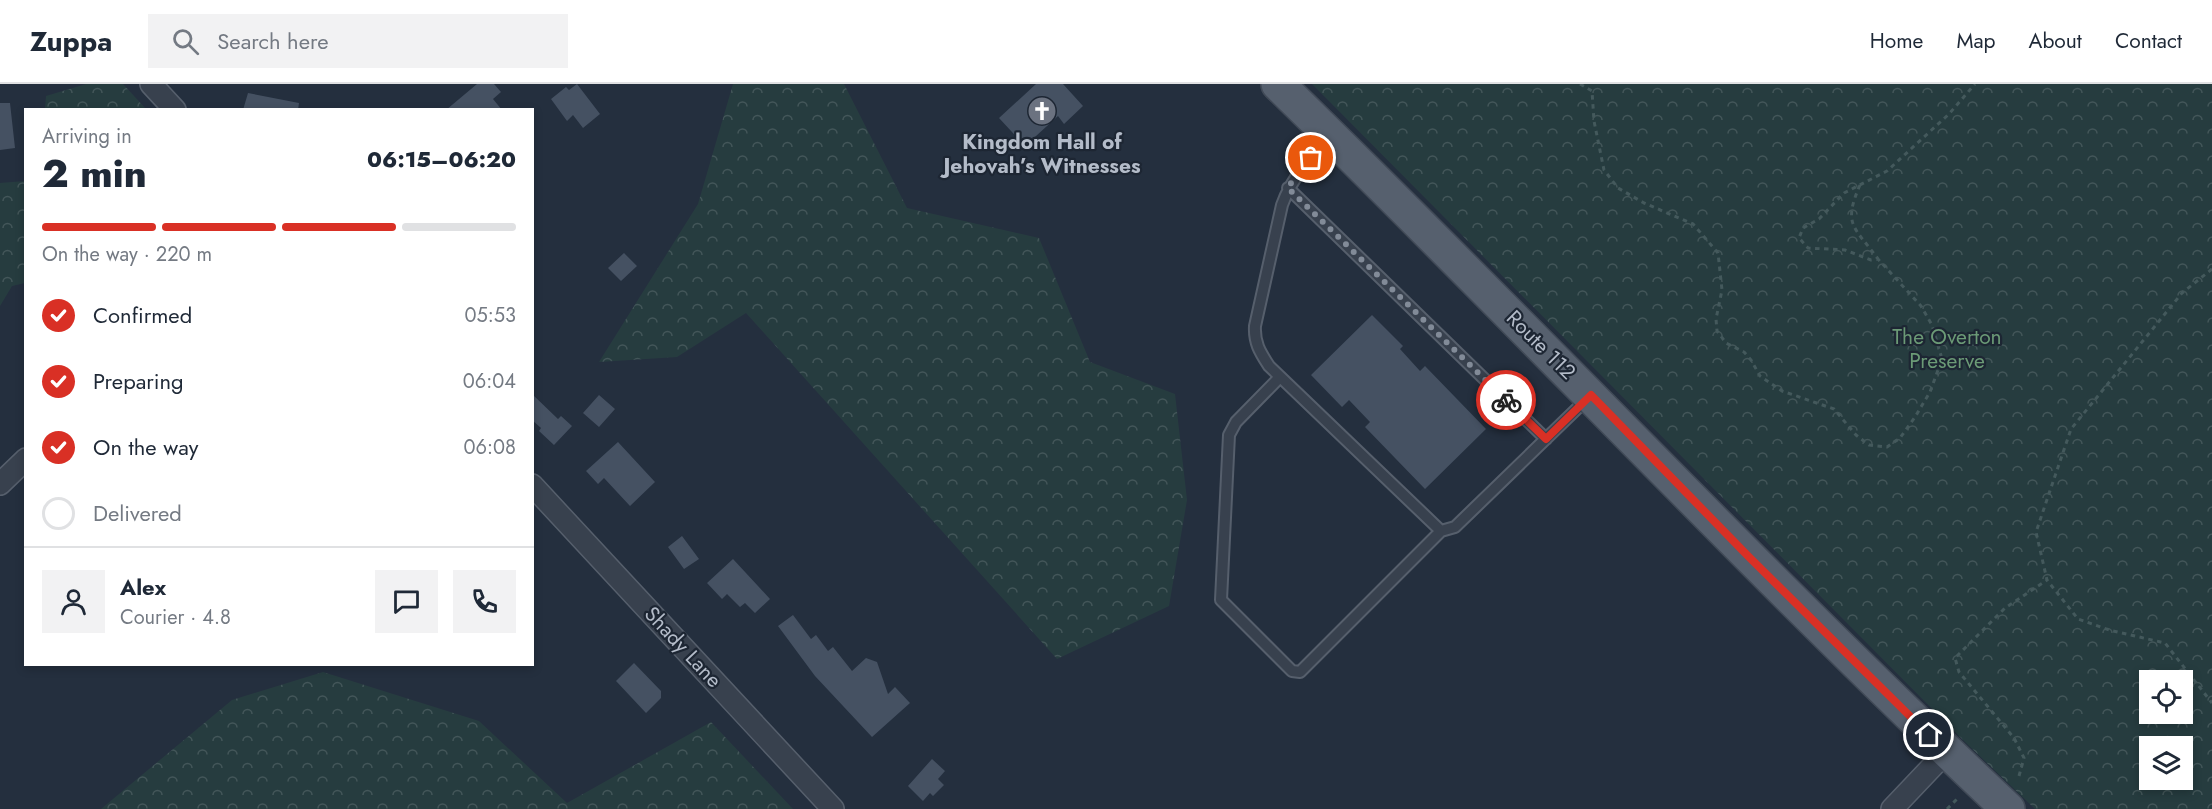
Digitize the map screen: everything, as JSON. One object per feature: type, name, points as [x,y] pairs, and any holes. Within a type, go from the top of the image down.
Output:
[{"type":"main road","name":"Route 112","points":[[1278,84],[1591,395],[1749,557],[2008,809]]},
{"type":"street","points":[[151,84],[173,108]]},
{"type":"street","points":[[0,484],[24,461]]},
{"type":"street","name":"Shady Lane","points":[[534,487],[833,809]]},
{"type":"street","points":[[1892,809],[1947,752]]},
{"type":"lane","points":[[1333,137],[1298,172],[1288,188],[1282,205],[1254,338],[1258,350],[1280,377],[1441,531]]},
{"type":"lane","points":[[1288,188],[1546,439]]},
{"type":"lane","points":[[1280,377],[1236,422],[1229,435],[1221,600],[1292,671],[1299,672],[1441,531],[1455,527],[1591,395]]},
{"type":"path","points":[[1580,84],[1592,92],[1594,122],[1604,170],[1618,188],[1644,203],[1693,224],[1718,253],[1722,290],[1716,319],[1717,331],[1726,343],[1744,352],[1760,376],[1782,391],[1834,409],[1856,435],[1869,445],[1887,447],[1900,438],[1915,417],[1930,392],[1942,359],[1932,325],[1921,306],[1878,259],[1851,224],[1851,205],[1860,185]]},
{"type":"path","points":[[1878,259],[1871,260],[1845,250],[1808,248],[1800,238],[1803,228],[1819,219],[1844,193],[1887,171],[1949,114],[1975,84]]},
{"type":"path","points":[[2212,269],[2182,293],[2071,429],[2036,532],[2047,580],[2078,619],[2109,630],[2165,643],[2212,703]]},
{"type":"path","points":[[2019,776],[2024,759],[2014,738],[1959,672],[1955,658],[2006,608],[2047,580]]},
{"type":"path","points":[[1947,809],[1958,798]]},
{"type":"green space","points":[[86,84],[123,84],[145,108],[45,108],[46,96]]},
{"type":"green space","points":[[733,84],[844,84],[907,208],[1039,238],[1090,362],[1175,394],[1187,500],[1169,606],[1057,659],[746,313],[677,357],[599,362],[698,204]]},
{"type":"green space","name":"The Overton Preserve","points":[[1312,84],[2212,84],[2212,809],[2035,809],[1965,742]]},
{"type":"green space","points":[[24,181],[24,283],[12,286],[0,306],[0,183]]},
{"type":"green space","points":[[323,672],[479,721],[567,803],[711,722],[793,809],[101,809],[232,700]]},
{"type":"building","points":[[477,84],[494,84],[501,92],[493,99],[500,108],[448,108]]},
{"type":"building","points":[[577,84],[600,114],[583,128],[573,115],[567,121],[551,99],[566,87],[569,90]]},
{"type":"building","name":"Kingdom Hall of Jehovah’s Witnesses","points":[[1036,84],[1063,84],[1083,106],[1064,124],[1058,116],[1025,146],[999,118]]},
{"type":"building","points":[[248,93],[299,103],[298,108],[244,108]]},
{"type":"building","points":[[0,103],[10,103],[15,148],[0,150]]},
{"type":"building","points":[[624,253],[637,266],[621,281],[608,268]]},
{"type":"building","points":[[1372,315],[1403,346],[1400,349],[1420,371],[1425,366],[1486,429],[1425,489],[1365,427],[1370,422],[1349,400],[1342,407],[1311,375]]},
{"type":"building","points":[[599,395],[615,409],[599,427],[583,413]]},
{"type":"building","points":[[534,396],[558,419],[561,416],[572,426],[554,445],[539,431],[541,428],[534,422]]},
{"type":"building","points":[[618,442],[655,482],[630,506],[604,478],[598,484],[586,471]]},
{"type":"building","points":[[682,536],[699,559],[684,569],[668,547]]},
{"type":"building","points":[[733,559],[770,599],[755,613],[745,603],[740,607],[727,594],[722,599],[707,583]]},
{"type":"building","points":[[793,615],[811,639],[816,635],[828,651],[833,647],[852,671],[866,658],[877,662],[888,694],[895,687],[910,703],[872,737],[815,676],[778,626]]},
{"type":"building","points":[[634,663],[661,691],[661,698],[646,713],[616,681]]},
{"type":"building","points":[[932,759],[945,771],[938,779],[944,785],[933,796],[930,793],[923,801],[908,786]]},
{"type":"way so far","points":[[1311,158],[1288,188],[1506,400]]},
{"type":"place","name":"Kingdom Hall of Jehovah’s Witnesses","points":[[1042,111]]},
{"type":"route","points":[[1506,400],[1546,439],[1591,395],[1749,557],[1929,735]]}]
